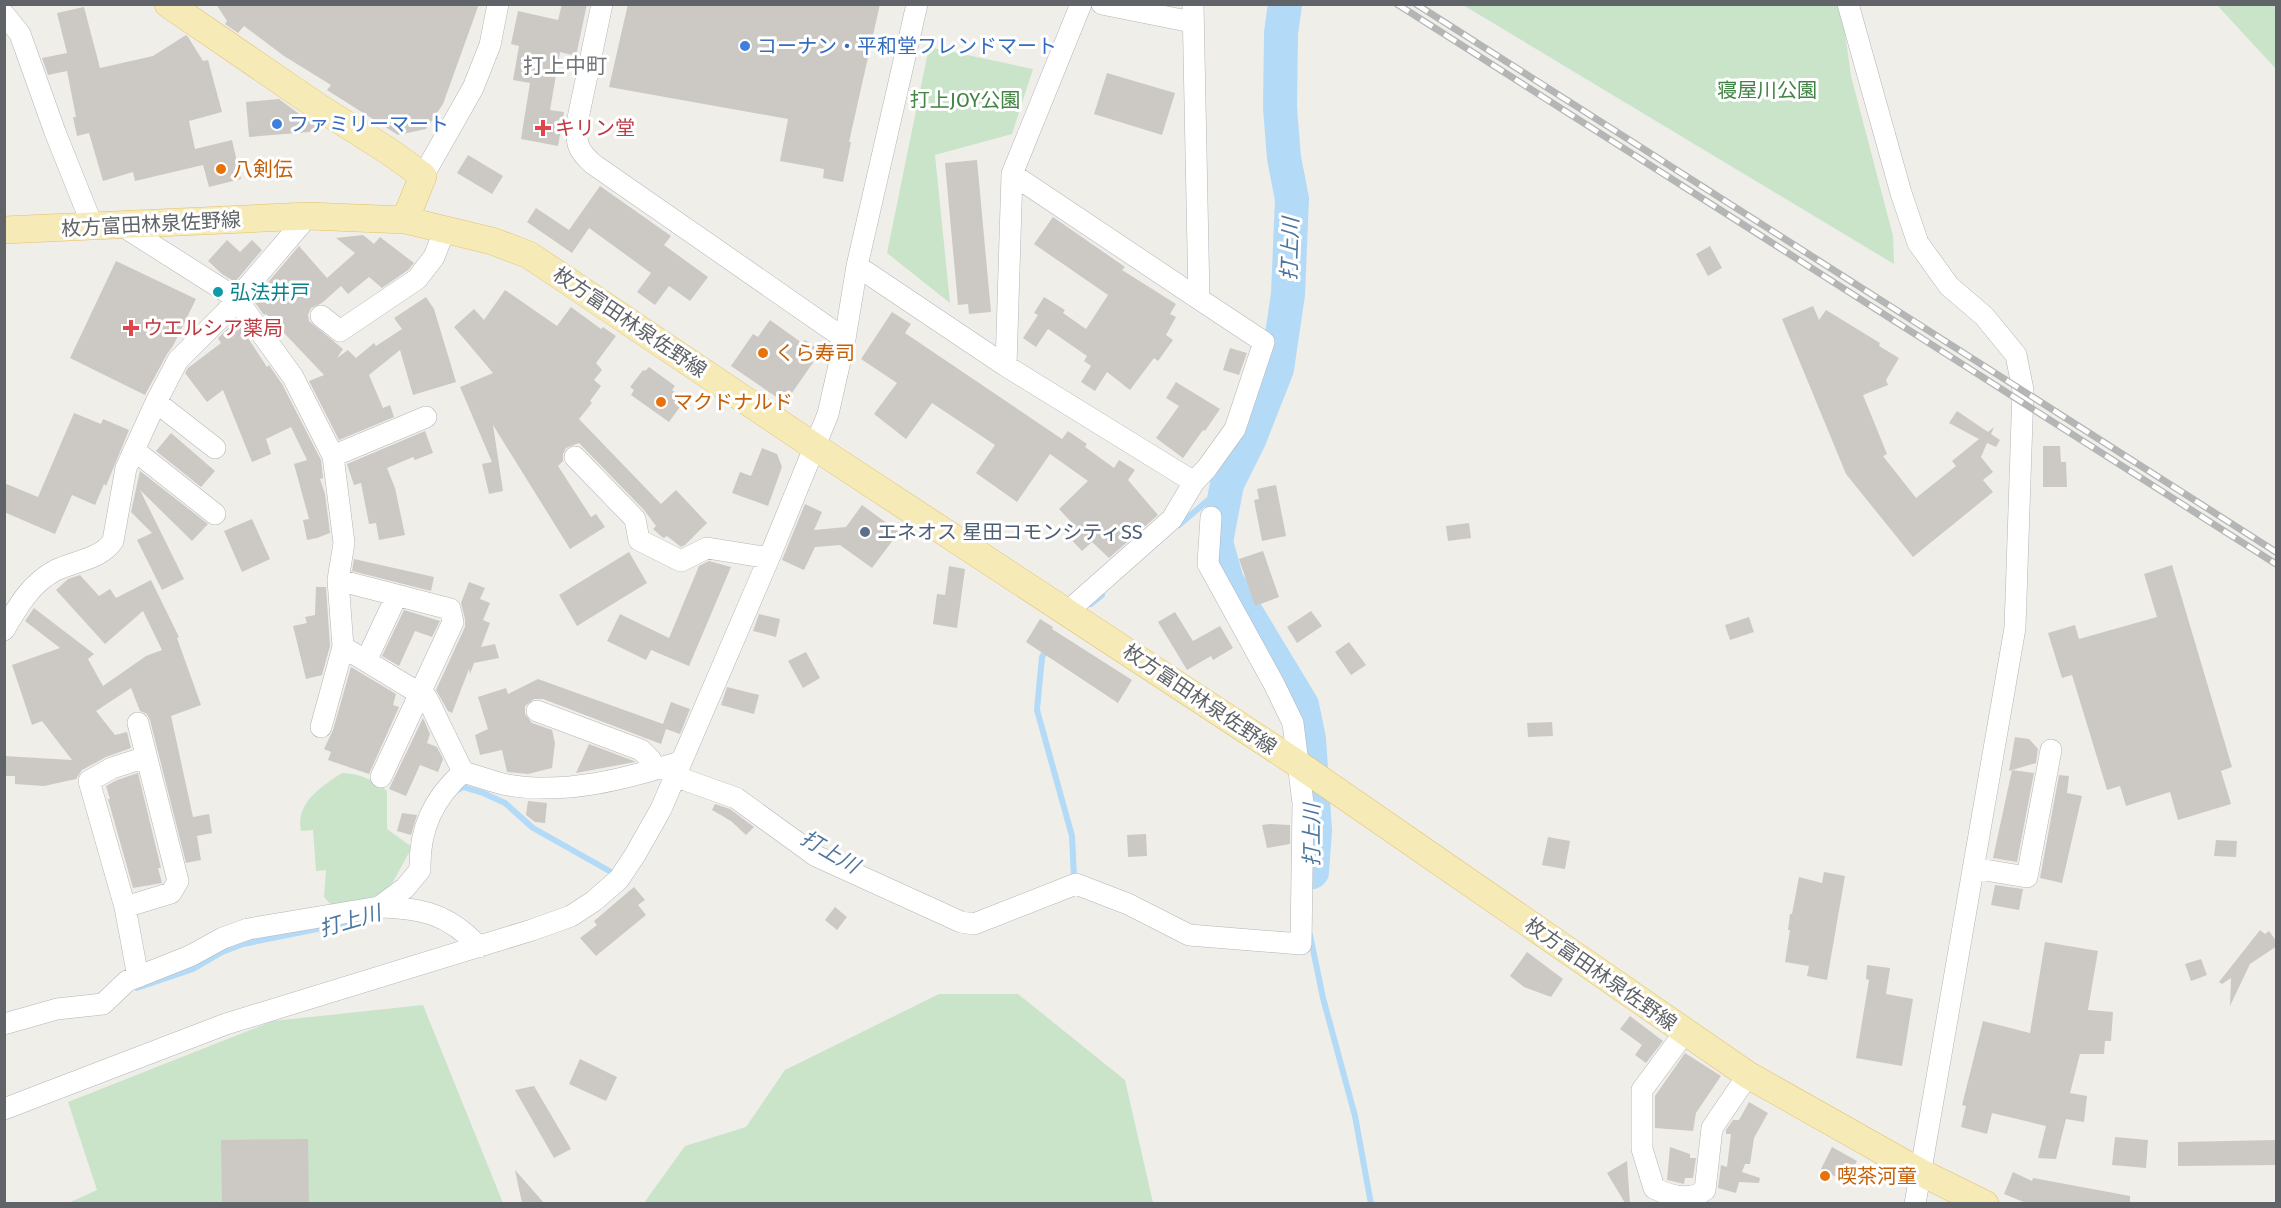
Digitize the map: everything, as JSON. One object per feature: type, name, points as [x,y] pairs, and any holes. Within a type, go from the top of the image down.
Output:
[{"type":"main road","points":[[168,4],[423,176],[405,220]]},
{"type":"main road","name":"枚方富田林泉佐野線","points":[[4,230],[308,216],[405,220],[492,241],[529,255],[815,447],[1298,764],[1748,1075],[1920,1172],[1984,1203]]},
{"type":"street","points":[[423,176],[473,88],[490,45],[498,4]]},
{"type":"street","points":[[602,4],[577,123],[577,138],[581,153],[593,164],[845,339]]},
{"type":"street","points":[[4,1109],[226,1024],[478,947],[571,916],[594,902],[619,879],[661,809],[670,769],[769,558],[828,414],[845,339],[857,266],[917,4]]},
{"type":"street","points":[[1006,366],[1012,174],[1081,4]]},
{"type":"street","points":[[1102,4],[1192,13],[1198,299]]},
{"type":"street","points":[[1848,4],[1901,193],[1918,243],[1949,286],[1984,316],[2016,355],[2023,390],[2015,628],[1915,1203]]},
{"type":"street","points":[[4,14],[20,34],[55,132],[93,227]]},
{"type":"street","points":[[1012,174],[1264,342],[1235,429],[1194,482],[1172,519],[1068,611]]},
{"type":"street","points":[[4,630],[22,600],[38,582],[56,571],[107,550],[113,541],[126,468],[178,360],[308,216]]},
{"type":"street","points":[[121,225],[236,298],[293,377],[333,456],[344,543],[339,580],[343,647],[321,727]]},
{"type":"street","points":[[321,316],[340,331],[417,279],[434,258],[445,229]]},
{"type":"street","points":[[857,266],[1006,366],[1194,482]]},
{"type":"street","points":[[156,402],[215,448]]},
{"type":"street","points":[[333,456],[426,417]]},
{"type":"street","points":[[134,450],[215,514]]},
{"type":"street","points":[[575,458],[635,519],[639,540],[681,561],[707,548],[769,558]]},
{"type":"street","points":[[537,711],[641,750],[650,759],[736,798],[816,856],[961,922],[974,924],[1076,884],[1128,904],[1189,935],[1301,944],[1303,803],[1293,723],[1208,564],[1211,517]]},
{"type":"street","points":[[339,580],[450,609],[453,622],[381,777]]},
{"type":"street","points":[[366,661],[397,595]]},
{"type":"street","points":[[343,647],[427,698],[463,772],[508,785],[558,789],[609,782],[670,769]]},
{"type":"street","points":[[125,907],[171,893],[178,881],[138,723]]},
{"type":"street","points":[[1973,868],[2027,877],[2051,750]]},
{"type":"street","points":[[138,977],[125,907],[89,780],[112,768],[146,757]]},
{"type":"street","points":[[379,907],[405,888],[420,870],[420,855],[432,809],[446,788],[463,772]]},
{"type":"street","points":[[4,1024],[57,1009],[103,1004],[127,981],[190,956],[223,938],[248,929],[379,907],[410,908],[438,916],[463,930],[478,947]]},
{"type":"street","points":[[1685,1032],[1642,1090],[1642,1149],[1654,1188],[1665,1194],[1684,1197],[1698,1196],[1705,1190],[1712,1128],[1748,1075]]},
{"type":"green space","name":"寝屋川公園","points":[[1463,5],[1841,5],[1851,76],[1893,236],[1894,264]]},
{"type":"green space","points":[[2217,5],[2276,5],[2276,69]]},
{"type":"green space","name":"打上JOY公園","points":[[929,47],[1033,69],[1012,134],[935,155],[950,303],[887,253]]},
{"type":"green space","points":[[342,773],[366,778],[387,791],[387,829],[412,847],[393,882],[380,895],[333,907],[324,897],[326,870],[316,871],[313,830],[301,831],[300,821],[302,812],[312,796]]},
{"type":"green space","points":[[939,994],[1018,994],[1125,1080],[1153,1203],[644,1203],[685,1146],[746,1127],[785,1070]]},
{"type":"green space","points":[[423,1005],[503,1203],[66,1204],[97,1190],[68,1102],[273,1021]]},
{"type":"building","points":[[216,4],[479,4],[443,104],[426,129],[398,135],[327,90],[331,85],[284,56],[244,26],[238,33],[225,24],[227,21]]},
{"type":"building","points":[[562,4],[587,4],[576,56],[560,52],[550,110],[564,112],[558,146],[521,139],[530,83],[513,80],[519,46],[511,44],[518,11],[558,20]]},
{"type":"building","name":"コーナン・平和堂フレンドマート","points":[[628,4],[880,4],[849,142],[851,142],[843,182],[823,178],[824,169],[780,161],[788,119],[609,87]]},
{"type":"building","points":[[84,7],[100,68],[153,56],[186,35],[188,37],[203,61],[208,60],[222,112],[189,121],[195,149],[232,140],[241,179],[209,187],[203,165],[135,181],[133,172],[103,181],[89,133],[77,136],[73,117],[76,117],[67,71],[48,75],[42,58],[67,53],[57,13]]},
{"type":"building","points":[[1107,73],[1175,93],[1162,135],[1094,114]]},
{"type":"building","points":[[279,99],[322,131],[249,137],[246,102]]},
{"type":"building","points":[[468,155],[503,176],[492,194],[457,173]]},
{"type":"building","points":[[977,160],[991,312],[969,314],[968,304],[958,305],[945,163]]},
{"type":"building","points":[[600,186],[671,236],[664,245],[708,277],[690,301],[669,286],[655,305],[637,292],[651,273],[589,228],[572,253],[527,222],[536,208],[569,230]]},
{"type":"building","points":[[1053,217],[1125,267],[1122,270],[1176,304],[1170,314],[1176,317],[1166,335],[1173,340],[1158,361],[1154,358],[1130,390],[1107,372],[1095,391],[1081,382],[1091,366],[1084,361],[1087,356],[1048,329],[1036,347],[1023,338],[1038,315],[1034,313],[1044,297],[1065,310],[1063,313],[1086,329],[1108,295],[1034,244]]},
{"type":"building","points":[[363,235],[374,244],[380,237],[414,263],[408,270],[382,288],[369,277],[348,294],[341,286],[322,303],[311,308],[308,315],[309,321],[343,349],[337,358],[348,350],[356,358],[374,343],[376,346],[402,329],[394,318],[426,297],[434,309],[456,382],[413,395],[400,350],[369,375],[383,408],[390,405],[394,417],[339,440],[309,381],[324,375],[266,314],[264,315],[253,300],[299,246],[327,278],[355,253],[336,238]]},
{"type":"building","points":[[227,240],[240,252],[252,240],[262,250],[235,282],[208,261]]},
{"type":"building","points":[[1710,246],[1722,268],[1708,276],[1696,254]]},
{"type":"building","points":[[116,261],[196,299],[145,395],[70,358]]},
{"type":"building","points":[[505,290],[557,326],[571,307],[601,329],[603,327],[616,336],[596,363],[602,370],[594,380],[601,386],[590,401],[592,403],[579,419],[661,504],[676,490],[707,523],[685,545],[681,547],[667,536],[662,537],[653,529],[656,526],[644,510],[579,443],[566,448],[563,461],[558,466],[591,517],[596,514],[605,527],[570,549],[493,425],[503,491],[489,494],[482,464],[492,462],[460,387],[493,373],[454,327],[474,309],[484,320]]},
{"type":"building","points":[[1813,306],[1819,320],[1826,310],[1880,343],[1879,346],[1899,358],[1886,380],[1888,385],[1863,395],[1887,454],[1883,456],[1916,498],[1956,466],[1952,461],[1979,439],[1949,423],[1957,411],[1988,432],[1994,427],[1991,434],[2000,440],[1996,447],[1987,443],[1981,457],[1993,472],[1983,480],[1993,492],[1913,557],[1846,474],[1782,319]]},
{"type":"building","points":[[892,312],[911,324],[905,333],[1062,439],[1068,431],[1087,444],[1085,447],[1114,468],[1119,460],[1135,470],[1128,480],[1158,515],[1109,558],[1092,542],[1082,551],[1066,534],[1074,525],[1059,509],[1088,481],[1050,454],[1017,502],[976,473],[995,445],[932,403],[906,439],[874,414],[897,383],[861,359]]},
{"type":"building","points":[[236,320],[267,367],[269,365],[282,384],[321,460],[323,478],[320,479],[325,494],[330,533],[307,540],[303,520],[309,519],[294,464],[307,460],[291,427],[266,439],[271,454],[252,462],[223,390],[207,402],[185,373],[188,368],[221,343],[218,338]]},
{"type":"building","points":[[770,320],[802,343],[805,340],[821,351],[785,403],[731,366],[753,334],[758,337]]},
{"type":"building","points":[[1230,348],[1247,353],[1239,375],[1223,370]]},
{"type":"building","points":[[649,367],[675,386],[672,390],[685,400],[669,422],[631,395],[634,390],[630,387],[643,370]]},
{"type":"building","points":[[1176,382],[1220,409],[1183,458],[1156,438],[1179,406],[1166,398]]},
{"type":"building","points":[[74,413],[101,424],[103,419],[129,430],[106,486],[104,484],[95,505],[72,495],[55,534],[4,512],[4,483],[38,497]]},
{"type":"building","points":[[425,431],[433,453],[415,460],[413,457],[387,468],[395,488],[405,535],[379,540],[376,523],[369,524],[361,483],[354,485],[347,464]]},
{"type":"building","points":[[171,433],[215,471],[201,487],[156,451]]},
{"type":"building","points":[[2043,446],[2060,446],[2061,462],[2066,462],[2067,487],[2043,487]]},
{"type":"building","points":[[762,448],[777,454],[782,467],[768,506],[732,493],[740,472],[751,476]]},
{"type":"building","points":[[140,471],[208,524],[192,541],[140,490],[184,579],[162,590],[137,540],[152,533],[131,512]]},
{"type":"building","points":[[1276,485],[1286,536],[1262,541],[1254,500],[1259,499],[1257,489]]},
{"type":"building","points":[[805,504],[822,512],[814,530],[846,527],[862,505],[899,532],[872,568],[840,545],[815,547],[804,570],[782,560]]},
{"type":"building","points":[[252,519],[270,559],[242,572],[224,531]]},
{"type":"building","points":[[1469,523],[1471,538],[1448,541],[1446,526]]},
{"type":"building","points":[[1263,551],[1279,597],[1255,606],[1239,559]]},
{"type":"building","points":[[629,552],[647,583],[577,626],[559,595]]},
{"type":"building","points":[[354,559],[434,577],[431,591],[352,571]]},
{"type":"building","points":[[709,561],[731,567],[689,666],[651,650],[646,660],[607,641],[620,614],[669,638],[699,566]]},
{"type":"building","points":[[2172,565],[2232,767],[2221,771],[2231,804],[2178,820],[2170,792],[2126,806],[2120,786],[2107,790],[2072,675],[2062,678],[2048,633],[2075,625],[2079,639],[2157,617],[2144,574]]},
{"type":"building","points":[[949,566],[965,569],[957,628],[933,624],[937,594],[945,595]]},
{"type":"building","points":[[80,575],[99,596],[110,589],[116,598],[151,580],[179,637],[177,638],[201,705],[171,716],[193,817],[209,814],[212,833],[197,836],[201,860],[186,863],[150,720],[147,714],[140,711],[131,688],[96,711],[115,735],[127,732],[131,748],[106,757],[82,770],[76,779],[44,786],[15,784],[15,776],[4,776],[4,756],[72,760],[42,721],[32,725],[12,665],[60,648],[25,621],[34,608],[94,654],[88,659],[103,686],[146,656],[162,650],[143,611],[105,644],[56,590],[68,579]]},
{"type":"building","points":[[469,582],[485,588],[480,599],[490,603],[483,620],[490,623],[481,647],[495,644],[499,658],[474,663],[470,674],[469,669],[452,713],[448,711],[436,690],[465,627],[461,603]]},
{"type":"building","points":[[316,587],[326,587],[330,646],[322,675],[306,679],[293,626],[307,623],[305,617],[315,615]]},
{"type":"building","points":[[404,610],[440,621],[432,637],[415,631],[399,666],[382,656]]},
{"type":"building","points":[[1311,611],[1322,626],[1297,643],[1287,627]]},
{"type":"building","points":[[1175,612],[1193,641],[1220,626],[1233,648],[1213,660],[1211,656],[1187,670],[1158,622]]},
{"type":"building","points":[[759,614],[780,619],[776,637],[753,631]]},
{"type":"building","points":[[1749,617],[1754,632],[1730,640],[1725,625]]},
{"type":"building","points":[[1040,619],[1132,680],[1118,703],[1026,642]]},
{"type":"building","points":[[1349,642],[1366,665],[1351,675],[1335,652]]},
{"type":"building","points":[[806,652],[820,678],[803,688],[788,661]]},
{"type":"building","points":[[351,667],[396,694],[393,705],[399,707],[369,774],[328,760],[331,752],[324,749],[333,730]]},
{"type":"building","points":[[538,679],[663,724],[671,702],[690,709],[680,734],[666,729],[661,744],[543,699],[534,699],[525,706],[525,714],[532,723],[552,730],[555,743],[552,768],[528,774],[507,772],[502,750],[480,755],[475,735],[488,729],[478,697],[506,688],[508,694]]},
{"type":"building","points":[[727,687],[759,695],[754,714],[721,705]]},
{"type":"building","points":[[423,718],[430,734],[427,743],[437,747],[443,759],[438,772],[420,765],[406,796],[389,789]]},
{"type":"building","points":[[1552,722],[1553,736],[1528,737],[1527,723]]},
{"type":"building","points":[[2015,737],[2029,739],[2038,749],[2036,763],[2009,771]]},
{"type":"building","points":[[589,744],[634,761],[635,762],[576,773]]},
{"type":"building","points":[[2012,770],[2034,773],[2017,862],[1993,858]]},
{"type":"building","points":[[138,773],[161,868],[158,868],[162,883],[133,888],[106,786]]},
{"type":"building","points":[[2059,775],[2069,776],[2067,793],[2082,796],[2062,883],[2040,878]]},
{"type":"building","points":[[528,801],[547,803],[545,823],[535,822],[526,815]]},
{"type":"building","points":[[715,804],[730,809],[754,827],[746,835],[731,821],[712,810]]},
{"type":"building","points":[[402,813],[417,815],[411,835],[397,831]]},
{"type":"building","points":[[1262,825],[1290,825],[1290,844],[1267,848]]},
{"type":"building","points":[[1146,834],[1147,856],[1128,857],[1127,835]]},
{"type":"building","points":[[1548,837],[1570,841],[1565,869],[1542,865]]},
{"type":"building","points":[[2216,840],[2237,841],[2236,857],[2214,856]]},
{"type":"building","points":[[1824,872],[1845,876],[1827,980],[1807,976],[1809,966],[1785,962],[1790,914],[1792,914],[1799,877],[1822,883]]},
{"type":"building","points":[[1995,885],[2023,889],[2019,910],[1991,905]]},
{"type":"building","points":[[634,887],[645,900],[638,905],[646,915],[596,956],[580,938],[597,925],[594,921]]},
{"type":"building","points":[[835,907],[847,917],[837,930],[825,920]]},
{"type":"building","points":[[2260,930],[2265,934],[2269,931],[2277,942],[2277,946],[2250,964],[2230,1006],[2231,978],[2222,984],[2219,982]]},
{"type":"building","points":[[2045,942],[2098,951],[2088,1010],[2113,1012],[2111,1041],[2105,1041],[2104,1054],[2080,1054],[2070,1093],[2087,1096],[2084,1122],[2066,1119],[2056,1159],[2038,1158],[2046,1126],[1992,1113],[1987,1134],[1961,1127],[1966,1106],[1962,1105],[1983,1021],[2030,1033]]},
{"type":"building","points":[[1527,952],[1563,979],[1551,997],[1524,987],[1510,976]]},
{"type":"building","points":[[2201,959],[2207,975],[2191,981],[2185,964]]},
{"type":"building","points":[[1867,965],[1890,968],[1886,994],[1913,999],[1902,1066],[1856,1058],[1869,980],[1866,979]]},
{"type":"building","points":[[1630,1016],[1663,1041],[1646,1063],[1635,1055],[1642,1045],[1620,1029]]},
{"type":"building","points":[[1685,1053],[1721,1076],[1696,1113],[1693,1131],[1655,1128],[1655,1096]]},
{"type":"building","points":[[580,1059],[617,1077],[606,1101],[569,1084]]},
{"type":"building","points":[[534,1086],[571,1149],[554,1158],[515,1090]]},
{"type":"building","points":[[1749,1102],[1768,1113],[1754,1138],[1750,1164],[1745,1164],[1742,1172],[1760,1178],[1759,1183],[1739,1182],[1736,1193],[1718,1188],[1721,1165],[1727,1167],[1731,1134],[1726,1134],[1726,1130],[1733,1120],[1739,1120]]},
{"type":"building","points":[[2115,1137],[2148,1140],[2146,1168],[2112,1165]]},
{"type":"building","points":[[308,1139],[309,1203],[222,1203],[221,1140]]},
{"type":"building","points":[[2277,1140],[2277,1165],[2178,1166],[2178,1142]]},
{"type":"building","points":[[1670,1147],[1690,1154],[1690,1158],[1696,1158],[1693,1178],[1685,1178],[1684,1184],[1667,1180]]},
{"type":"building","points":[[1832,1147],[1857,1161],[1846,1182],[1821,1169]]},
{"type":"building","points":[[1627,1161],[1630,1203],[1625,1203],[1607,1173]]},
{"type":"building","points":[[515,1170],[544,1203],[522,1203]]},
{"type":"building","points":[[2013,1172],[2032,1181],[2033,1178],[2130,1196],[2130,1203],[2026,1203],[2004,1194]]},
{"type":"waterway","name":"打上川","points":[[1285,4],[1281,33],[1280,108],[1284,158],[1292,199],[1288,294],[1277,369],[1249,440],[1227,484],[1216,542],[1227,581],[1302,705],[1309,739],[1315,830],[1312,872]]},
{"type":"waterway","name":"打上川","points":[[1179,525],[1227,484]]},
{"type":"waterway","name":"打上川","points":[[1091,604],[1102,595]]},
{"type":"waterway","name":"打上川","points":[[1048,648],[1042,657],[1037,710],[1072,836],[1074,877],[1070,878]]},
{"type":"waterway","name":"打上川","points":[[456,791],[463,787],[505,803],[533,828],[613,873]]},
{"type":"waterway","name":"打上川","points":[[137,988],[193,969],[222,952],[243,944],[347,923]]},
{"type":"waterway","name":"打上川","points":[[1310,935],[1323,998],[1355,1116],[1371,1204]]},
{"type":"railway","points":[[1397,4],[2276,564]]},
{"type":"railway","points":[[1416,4],[2276,552]]},
{"type":"place","name":"コーナン・平和堂フレンドマート","points":[[745,46]]},
{"type":"place","name":"ファミリーマート","points":[[277,124]]},
{"type":"place","name":"キリン堂","points":[[543,128]]},
{"type":"place","name":"八剣伝","points":[[221,169]]},
{"type":"place","name":"弘法井戸","points":[[218,292]]},
{"type":"place","name":"ウエルシア薬局","points":[[131,328]]},
{"type":"place","name":"くら寿司","points":[[763,353]]},
{"type":"place","name":"マクドナルド","points":[[661,402]]},
{"type":"place","name":"エネオス 星田コモンシティSS","points":[[865,532]]},
{"type":"place","name":"喫茶河童","points":[[1825,1176]]},
{"type":"district","name":"打上中町","points":[[565,66]]}]
